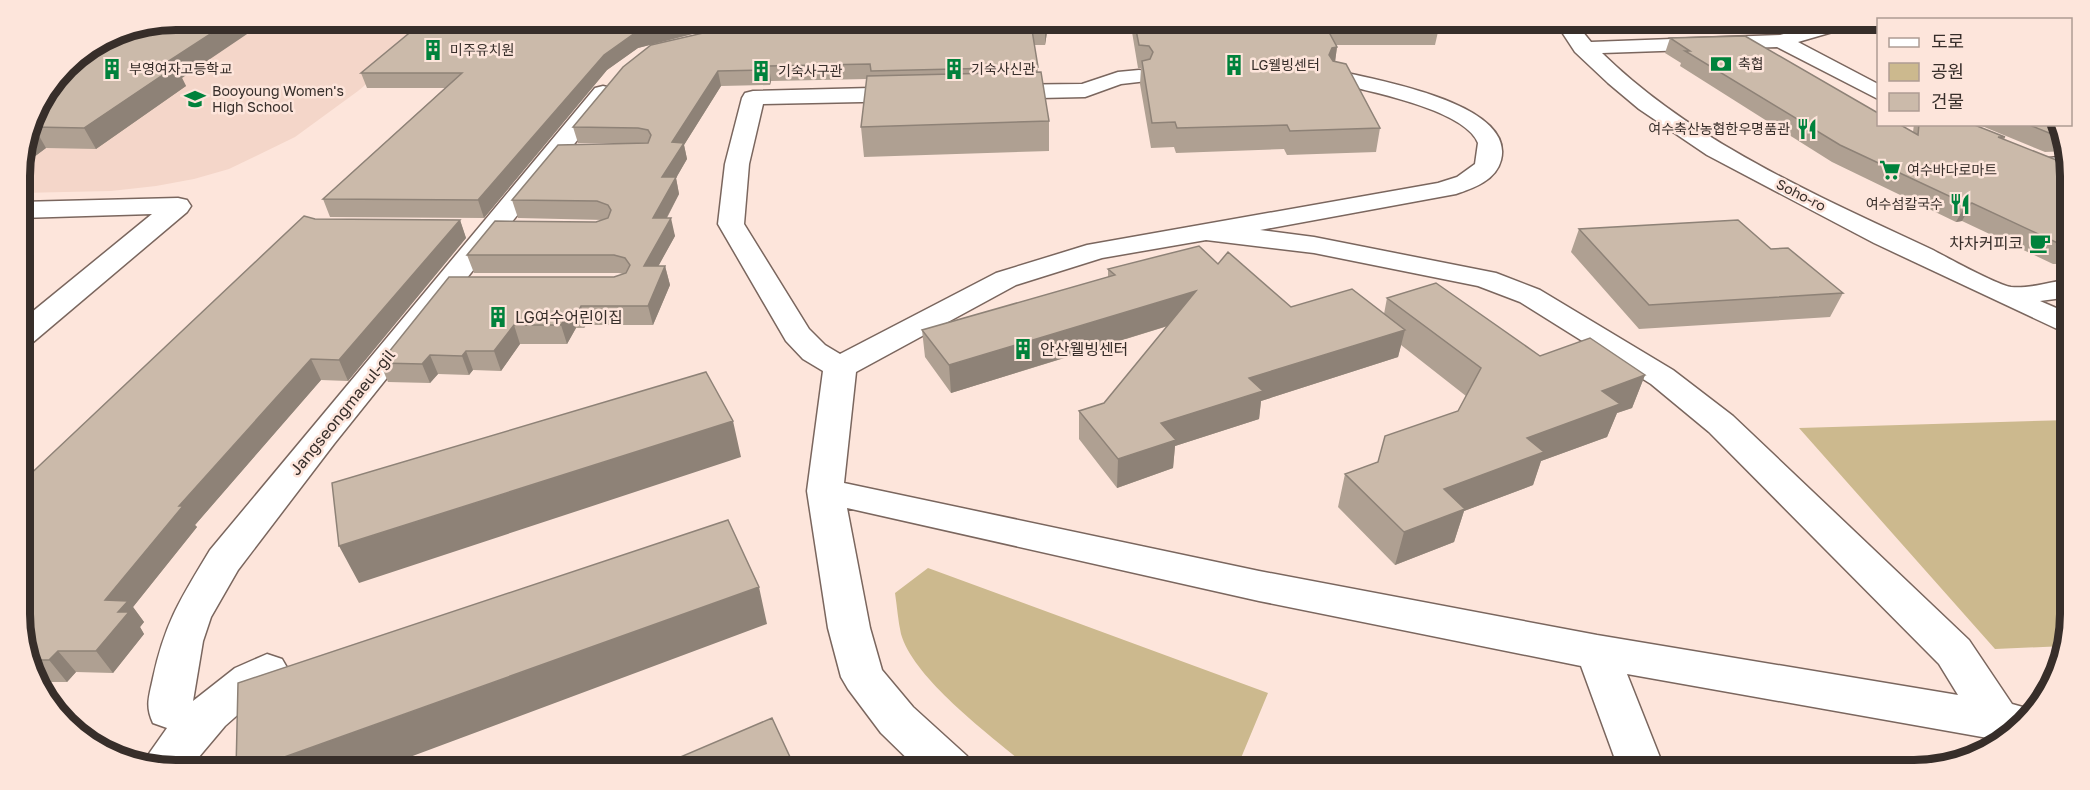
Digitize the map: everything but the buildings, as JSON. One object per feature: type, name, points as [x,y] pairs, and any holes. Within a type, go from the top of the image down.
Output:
[{"type":"street","name":"Soho-ro","points":[[1570,30],[1582,48],[1618,83],[1707,143],[1794,192],[2060,321]]},
{"type":"street","points":[[1582,48],[1781,41],[1819,30]]},
{"type":"street","points":[[1781,41],[1876,89]]},
{"type":"street","name":"Jangseongmaeul-gil","points":[[169,710],[182,641],[191,616],[206,586],[224,560],[322,436],[617,76]]},
{"type":"street","points":[[978,92],[1085,90],[1111,80],[1139,76]]},
{"type":"street","points":[[840,367],[1006,279],[1097,251],[1448,188],[1474,177],[1489,162],[1490,144],[1486,135],[1464,118],[1425,100],[1338,77]]},
{"type":"street","points":[[840,367],[814,352],[797,334],[731,224],[737,164],[753,98],[931,93]]},
{"type":"street","points":[[555,152],[587,152]]},
{"type":"street","points":[[30,210],[178,206],[30,329]]},
{"type":"street","points":[[458,228],[525,228]]},
{"type":"street","points":[[1208,232],[1314,245],[1486,279],[1530,296],[1581,326],[1662,377],[1721,424],[1954,652],[2009,723]]},
{"type":"street","points":[[447,284],[481,284]]},
{"type":"street","points":[[2007,296],[2060,289]]},
{"type":"street","points":[[840,367],[825,492],[849,628],[863,677],[897,720],[939,760]]},
{"type":"street","points":[[825,492],[1259,586],[1597,652],[2009,723]]},
{"type":"street","points":[[1597,652],[1638,760]]},
{"type":"street","points":[[170,760],[210,712],[238,687],[267,671]]},
{"type":"shaded area","name":"Booyoung Women's High School","points":[[430,30],[358,91],[295,137],[229,169],[194,179],[156,186],[111,191],[30,193],[30,166],[35,138],[41,120],[56,94],[158,31]]},
{"type":"green space","points":[[2060,420],[2060,624],[2056,646],[1995,649],[1799,428]]},
{"type":"green space","points":[[928,568],[1268,693],[1240,760],[1020,760],[958,708],[922,670],[909,652],[901,634],[895,593]]},
{"type":"place","name":"미주유치원","points":[[433,50]]},
{"type":"place","name":"축협","points":[[1721,64]]},
{"type":"place","name":"LG웰빙센터","points":[[1234,65]]},
{"type":"place","name":"부영여자고등학교","points":[[112,69]]},
{"type":"place","name":"기숙사신관","points":[[954,69]]},
{"type":"place","name":"기숙사구관","points":[[761,71]]},
{"type":"place","name":"Booyoung Women's High School","points":[[195,99]]},
{"type":"place","name":"여수축산농협한우명품관","points":[[1807,129]]},
{"type":"place","name":"여수바다로마트","points":[[1890,170]]},
{"type":"place","name":"여수섬칼국수","points":[[1960,204]]},
{"type":"place","name":"차차커피코","points":[[2040,243]]},
{"type":"place","name":"LG여수어린이집","points":[[498,317]]},
{"type":"place","name":"안산웰빙센터","points":[[1023,349]]}]
